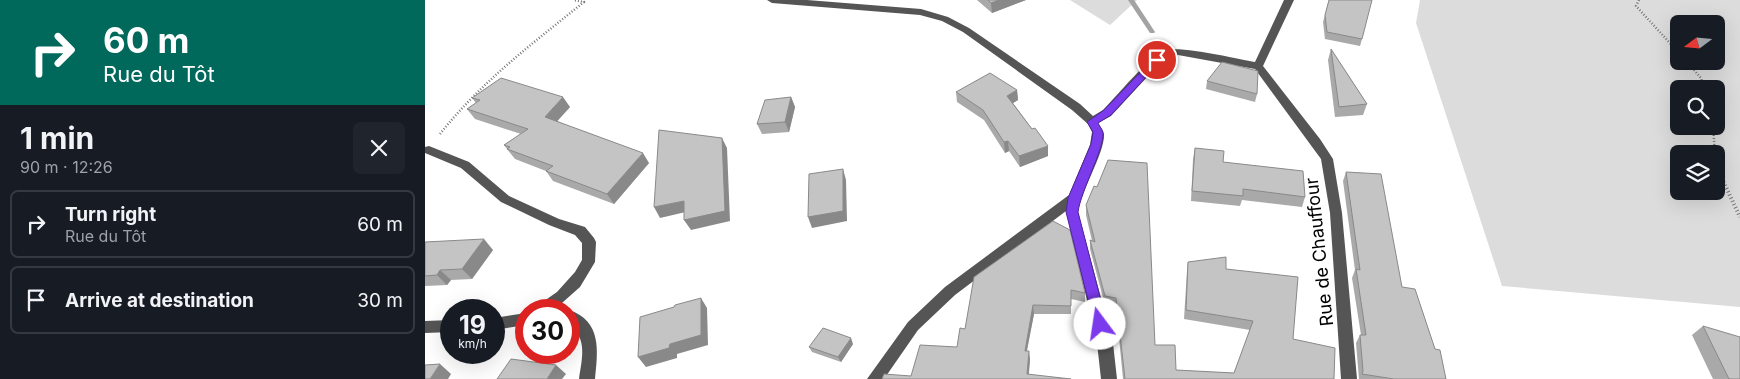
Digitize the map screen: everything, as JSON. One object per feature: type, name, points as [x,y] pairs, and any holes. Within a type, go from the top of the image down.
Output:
[{"type":"street","points":[[772,0],[921,12],[945,19],[966,30],[1076,108],[1092,122],[1098,132],[1096,144],[1074,198],[1072,212],[1105,343],[1109,379]]},
{"type":"street","points":[[1092,122],[1107,112],[1157,60],[1167,53],[1178,52],[1258,66],[1289,0]]},
{"type":"street","name":"Rue de Chauffour","points":[[1258,66],[1327,159],[1336,213],[1349,379]]},
{"type":"street","points":[[429,150],[465,165],[505,199],[554,222],[580,231],[589,242],[588,261],[574,283],[559,299]]},
{"type":"street","points":[[875,379],[913,326],[950,291],[1074,198]]},
{"type":"street","points":[[580,323],[591,340],[587,379]]},
{"type":"street","points":[[425,327],[440,326]]},
{"type":"path","points":[[429,150],[462,108],[512,60],[584,2],[573,0]]},
{"type":"path","points":[[1639,0],[1636,6],[1670,43]]},
{"type":"path","points":[[1694,70],[1702,80]]},
{"type":"path","points":[[1725,185],[1740,217]]},
{"type":"shaded area","points":[[1070,0],[1137,0],[1110,25]]},
{"type":"shaded area","points":[[1420,0],[1740,0],[1740,307],[1502,286],[1416,23]]},
{"type":"building","points":[[988,0],[999,0],[991,3]]},
{"type":"building","points":[[1329,0],[1372,0],[1362,39],[1327,32],[1325,15]]},
{"type":"building","points":[[1331,49],[1367,104],[1339,107]]},
{"type":"building","points":[[1222,62],[1258,71],[1257,94],[1207,81]]},
{"type":"building","points":[[990,73],[1017,90],[1007,96],[1032,129],[1035,128],[1048,146],[1019,156],[1008,141],[1004,142],[983,110],[956,92]]},
{"type":"building","points":[[501,78],[563,97],[545,117],[643,153],[607,194],[546,171],[553,166],[507,149],[510,147],[504,145],[528,129],[467,109],[480,100],[472,98]]},
{"type":"building","points":[[791,97],[785,122],[757,124],[765,100]]},
{"type":"building","points":[[659,130],[722,138],[725,211],[684,220],[684,201],[654,207]]},
{"type":"building","points":[[1195,148],[1224,151],[1223,162],[1303,171],[1305,197],[1243,189],[1243,196],[1192,191]]},
{"type":"building","points":[[1108,160],[1147,163],[1155,345],[1175,345],[1176,370],[1234,373],[1253,321],[1186,310],[1188,262],[1226,257],[1226,269],[1298,277],[1293,339],[1335,348],[1334,379],[1125,379],[1116,298],[1105,296],[1090,240],[1095,242],[1086,205],[1094,186],[1097,187]]},
{"type":"building","points":[[843,169],[843,211],[808,217],[809,174]]},
{"type":"building","points":[[1346,172],[1381,174],[1402,287],[1415,289],[1435,349],[1440,350],[1446,379],[1394,379],[1362,374],[1360,335],[1366,335],[1356,269],[1360,270]]},
{"type":"building","points":[[1053,221],[1070,230],[1085,293],[1071,290],[1071,306],[1033,305],[1025,351],[1029,351],[1027,374],[1071,379],[882,379],[884,374],[911,376],[920,345],[957,347],[960,328],[965,329],[974,277]]},
{"type":"building","points":[[484,239],[462,269],[440,270],[437,275],[425,276],[425,242]]},
{"type":"building","points":[[701,298],[701,335],[670,344],[669,348],[638,357],[640,317]]},
{"type":"building","points":[[1703,326],[1740,337],[1740,379],[1729,379]]},
{"type":"building","points":[[823,328],[851,338],[838,357],[809,347]]},
{"type":"building","points":[[511,359],[515,360],[515,364],[556,365],[547,379],[497,379]]},
{"type":"building","points":[[440,364],[430,379],[425,379],[425,365]]},
{"type":"waterway","points":[[1131,0],[1152,32]]},
{"type":"route","points":[[1100,324],[1072,212],[1074,198],[1096,144],[1098,132],[1092,122],[1107,112],[1157,60]]}]
